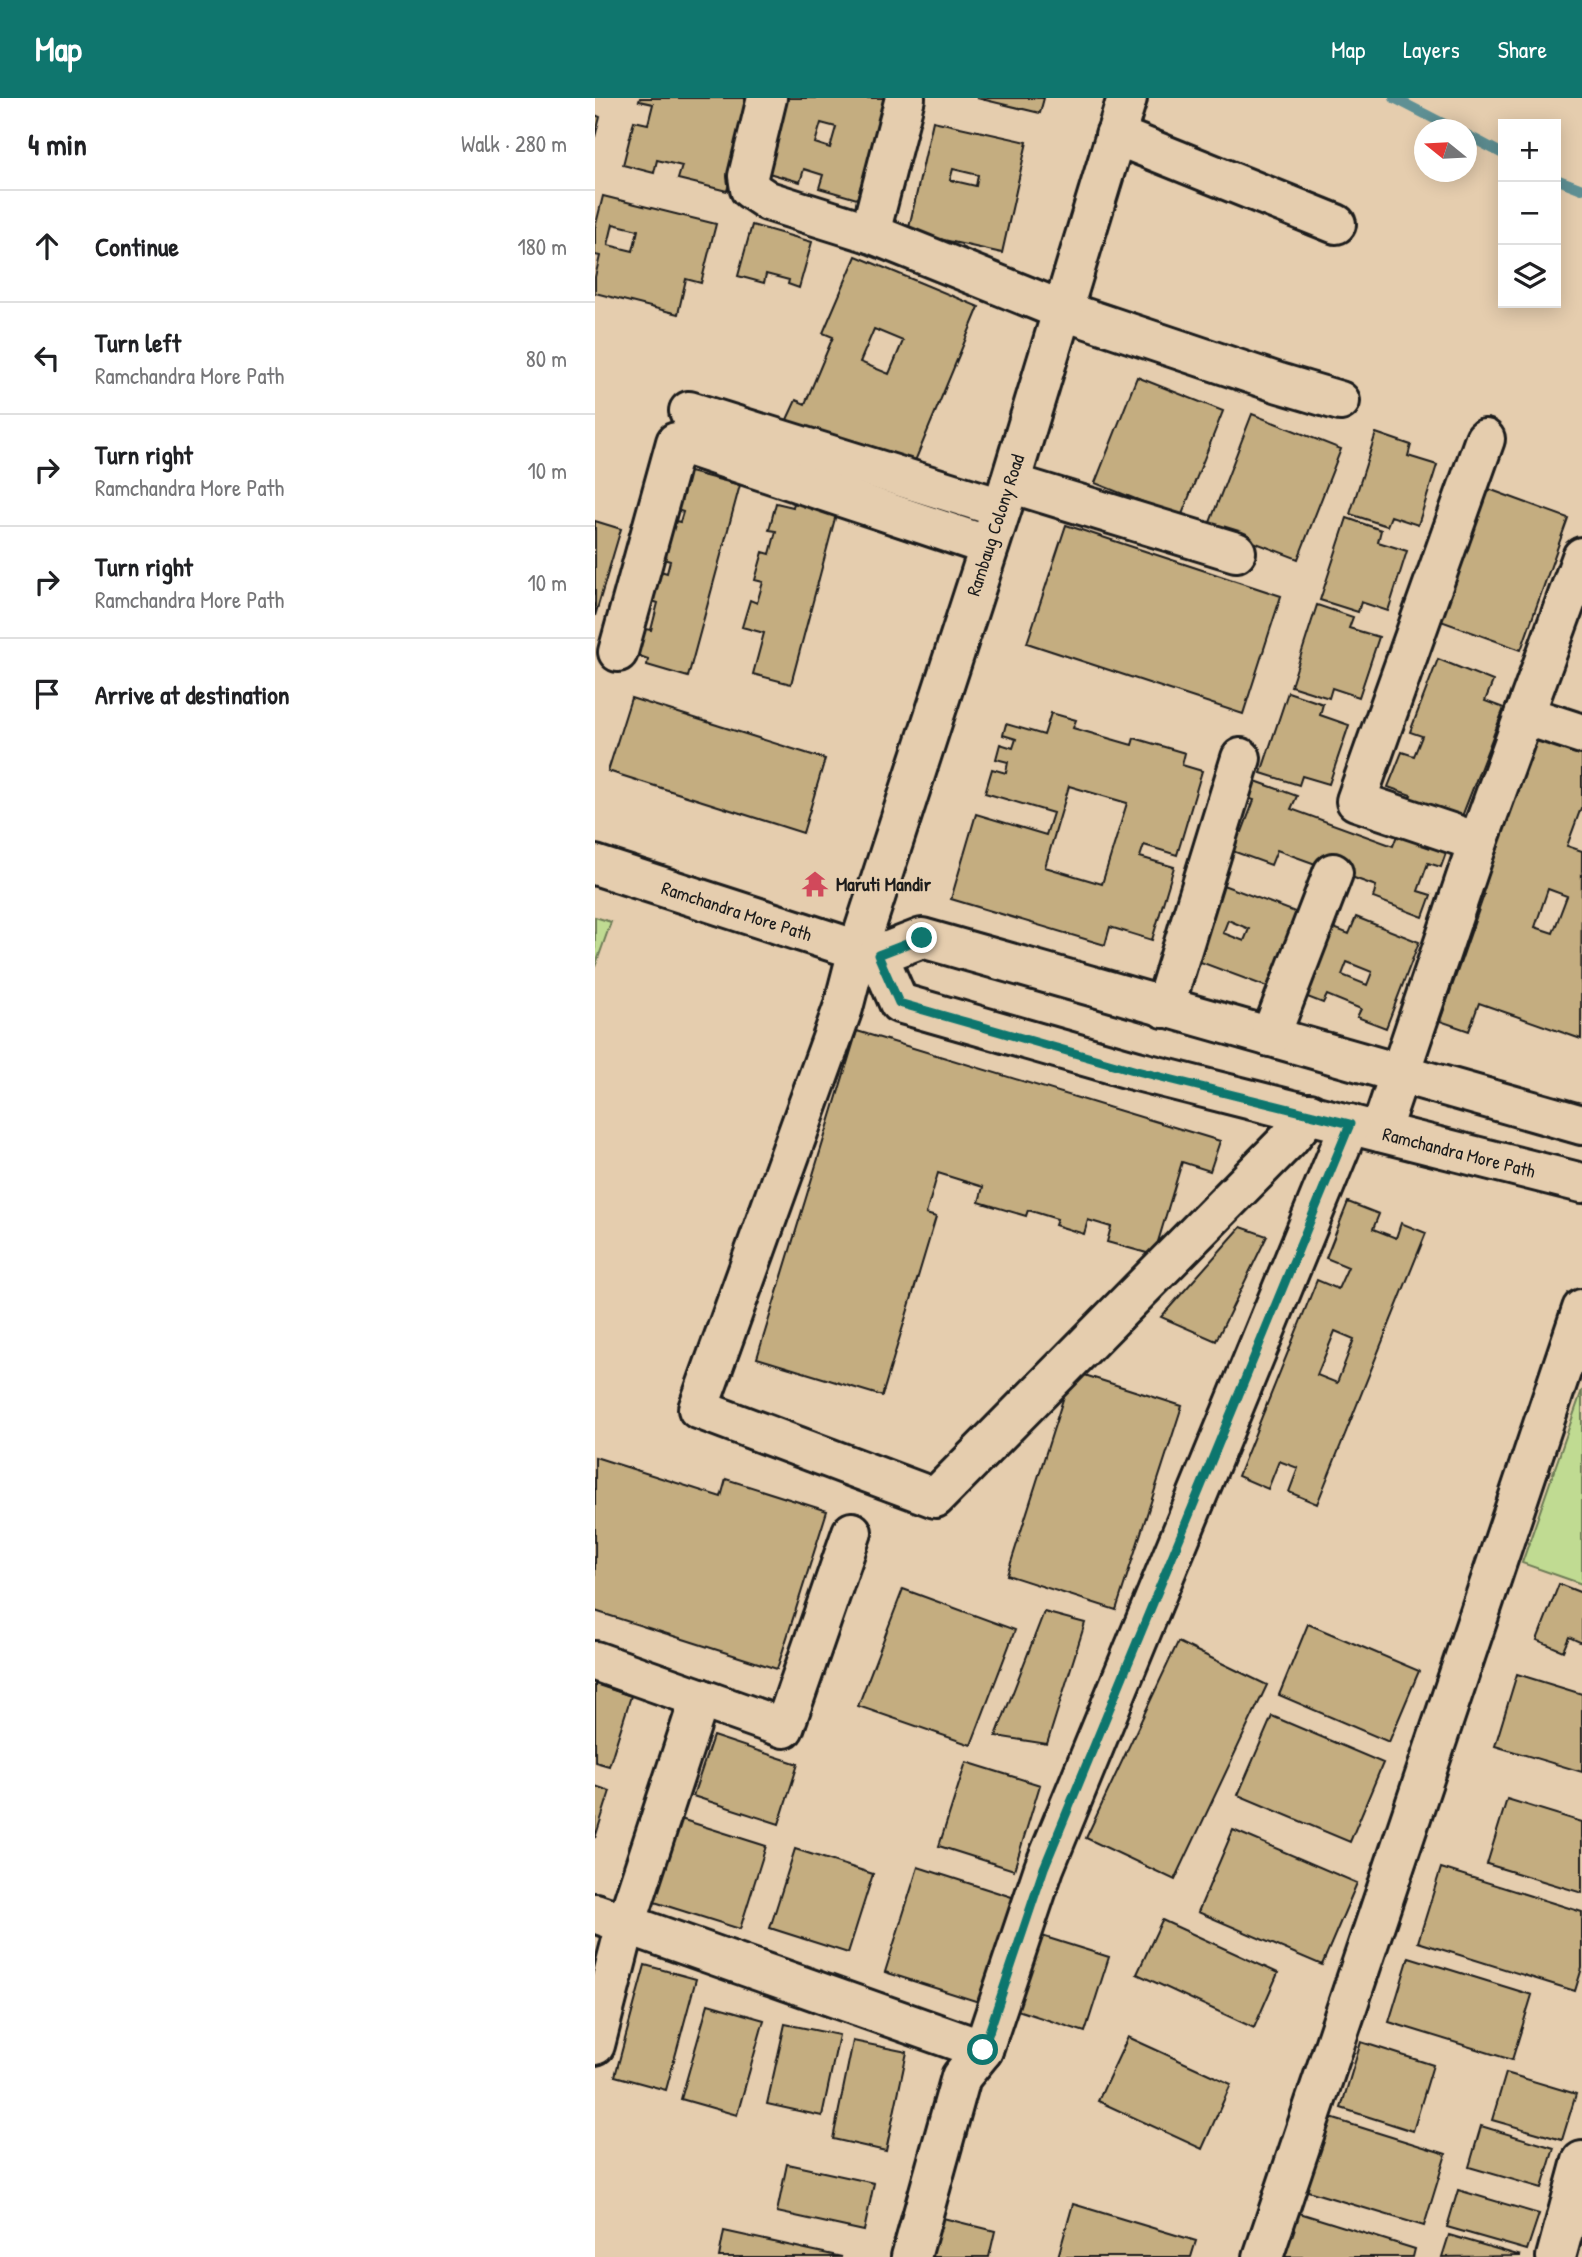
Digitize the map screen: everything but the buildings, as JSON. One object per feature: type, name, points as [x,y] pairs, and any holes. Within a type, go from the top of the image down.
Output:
[{"type":"street","points":[[767,98],[748,176],[750,189],[768,201],[870,233],[1061,310],[1340,401]]},
{"type":"street","points":[[870,233],[905,98]]},
{"type":"street","name":"Rambaug Colony Road","points":[[1127,98],[868,952],[843,1008],[698,1409],[935,1498],[1288,1140],[1310,1113]]},
{"type":"street","points":[[1115,135],[1336,224]]},
{"type":"street","points":[[689,411],[1005,495],[1236,552]]},
{"type":"street","points":[[1478,842],[1356,801],[1485,439]]},
{"type":"street","points":[[618,652],[677,442],[989,546]]},
{"type":"street","points":[[911,2257],[961,2077],[983,2050],[1044,1868],[1365,1128],[1399,1073],[1478,842],[1582,557]]},
{"type":"street","points":[[1524,715],[1582,734]]},
{"type":"street","points":[[1164,1008],[1241,758]]},
{"type":"street","name":"Ramchandra More Path","points":[[595,865],[868,952],[899,1003],[1137,1071],[1582,1183]]},
{"type":"street","points":[[1270,1037],[1333,873]]},
{"type":"street","points":[[868,952],[922,938],[1399,1073],[1580,1117]]},
{"type":"street","points":[[1263,2257],[1582,1309]]},
{"type":"street","points":[[595,1661],[784,1728],[852,1532]]},
{"type":"street","points":[[595,2045],[611,1918],[700,1698]]},
{"type":"street","points":[[611,1918],[983,2050]]},
{"type":"street","points":[[1556,2257],[1582,2161]]},
{"type":"green space","points":[[595,917],[611,922],[595,967]]},
{"type":"green space","points":[[1582,1390],[1582,1584],[1522,1563]]},
{"type":"waterway","points":[[1394,98],[1435,119]]},
{"type":"waterway","points":[[1477,140],[1498,151]]},
{"type":"waterway","points":[[1561,181],[1582,189]]},
{"type":"place","name":"Maruti Mandir","points":[[815,884]]},
{"type":"route","points":[[922,938],[878,955],[899,1003],[1137,1071],[1350,1124],[1044,1868],[983,2050]]}]
